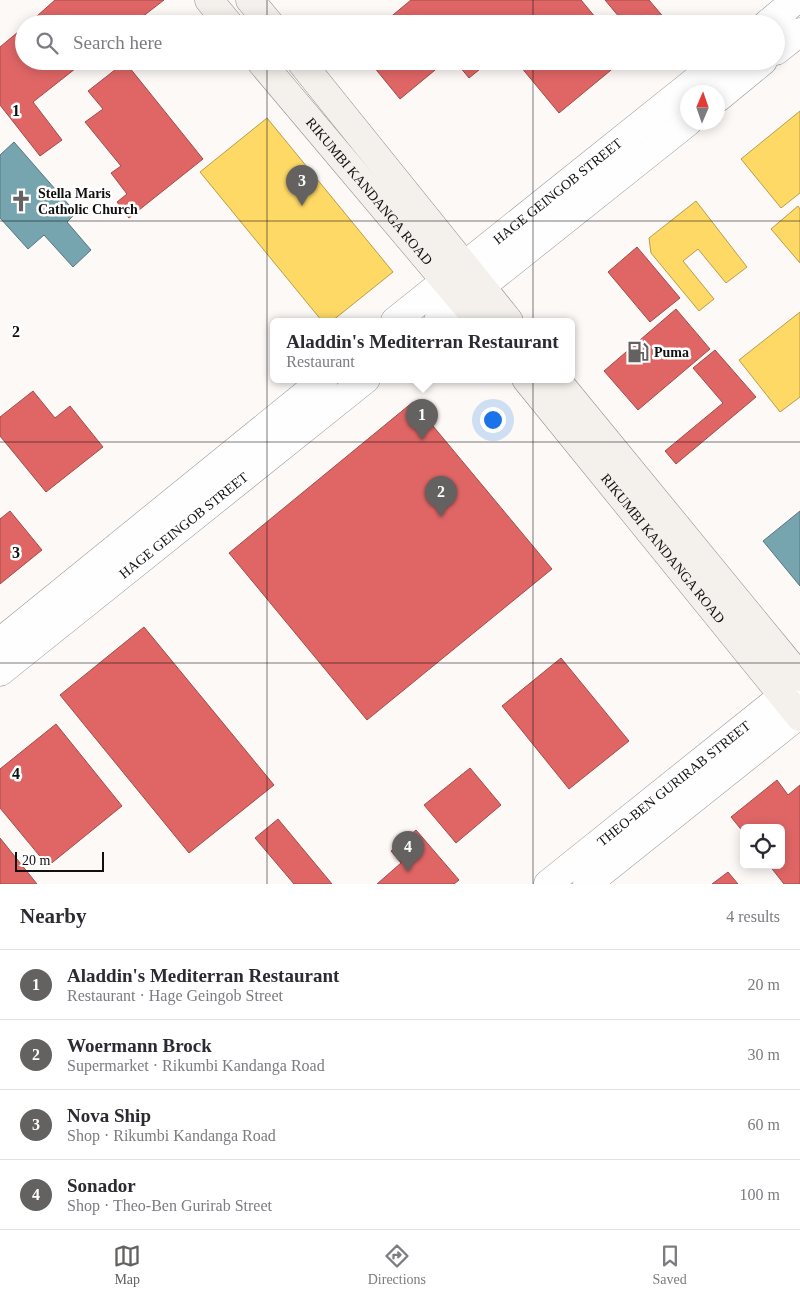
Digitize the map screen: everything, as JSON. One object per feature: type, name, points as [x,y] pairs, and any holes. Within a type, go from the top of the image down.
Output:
[{"type":"main road","points":[[209,0],[222,15]]},
{"type":"main road","points":[[250,0],[262,15]]},
{"type":"main road","name":"RIKUMBI KANDANGA ROAD","points":[[268,70],[466,291],[505,318]]},
{"type":"main road","name":"RIKUMBI KANDANGA ROAD","points":[[306,70],[466,291]]},
{"type":"main road","name":"RIKUMBI KANDANGA ROAD","points":[[529,383],[797,700]]},
{"type":"main road","name":"RIKUMBI KANDANGA ROAD","points":[[559,383],[797,700]]},
{"type":"street","points":[[778,15],[796,0]]},
{"type":"street","points":[[785,44],[800,32]]},
{"type":"street","name":"HAGE GEINGOB STREET","points":[[441,318],[466,291],[710,70]]},
{"type":"street","points":[[725,92],[753,70]]},
{"type":"street","name":"HAGE GEINGOB STREET","points":[[402,318],[466,291],[680,128]]},
{"type":"street","name":"HAGE GEINGOB STREET","points":[[0,642],[319,383]]},
{"type":"street","name":"HAGE GEINGOB STREET","points":[[0,672],[361,383]]},
{"type":"street","name":"THEO-BEN GURIRAB STREET","points":[[548,884],[797,700]]},
{"type":"street","name":"THEO-BEN GURIRAB STREET","points":[[587,884],[797,700]]},
{"type":"building: Homes","points":[[800,111],[800,193],[781,208],[741,159]]},
{"type":"building: Homes","points":[[267,118],[393,272],[336,318],[320,318],[200,172]]},
{"type":"building: Homes","points":[[696,201],[747,267],[726,283],[698,249],[683,261],[714,299],[699,311],[651,253],[649,238]]},
{"type":"building: Homes","points":[[798,206],[800,209],[800,263],[771,229]]},
{"type":"building: Homes","points":[[800,312],[800,397],[780,412],[739,360]]},
{"type":"building: Shops","points":[[55,0],[164,0],[145,15],[38,15]]},
{"type":"building: Shops","points":[[411,0],[581,0],[594,15],[393,15]]},
{"type":"building: Shops","points":[[605,0],[649,0],[662,15],[618,15]]},
{"type":"building: Shops","points":[[15,34],[15,70],[74,70],[33,102],[62,140],[40,156],[0,105],[0,47]]},
{"type":"building: Shops","points":[[115,70],[131,70],[203,159],[129,218],[117,202],[127,194],[111,173],[121,166],[85,122],[103,109],[88,91]]},
{"type":"building: Shops","points":[[376,70],[435,70],[400,99]]},
{"type":"building: Shops","points":[[462,70],[479,70],[469,78]]},
{"type":"building: Shops","points":[[523,70],[611,70],[559,113]]},
{"type":"building: Shops","points":[[637,247],[680,298],[650,322],[608,272]]},
{"type":"building: Shops","points":[[676,309],[710,349],[638,410],[604,371]]},
{"type":"building: Shops","points":[[715,350],[756,397],[676,464],[665,451],[723,403],[693,368]]},
{"type":"building: Shops","points":[[33,391],[55,418],[70,406],[103,447],[46,492],[0,436],[0,417]]},
{"type":"building: Shops","points":[[413,402],[552,569],[367,720],[229,553]]},
{"type":"building: Shops","points":[[10,511],[42,550],[0,584],[0,519]]},
{"type":"building: Shops","points":[[144,627],[274,785],[189,853],[60,695]]},
{"type":"building: Shops","points":[[561,658],[629,741],[569,789],[502,706]]},
{"type":"building: Shops","points":[[56,724],[122,806],[48,866],[0,808],[0,769]]},
{"type":"building: Shops","points":[[470,768],[501,805],[456,843],[424,805]]},
{"type":"building: Shops","points":[[777,780],[788,795],[800,785],[800,884],[784,884],[772,869],[785,869],[785,824],[740,824],[740,828],[731,817]]},
{"type":"building: Shops","points":[[278,819],[332,884],[294,884],[255,838]]},
{"type":"building: Shops","points":[[416,830],[459,880],[454,884],[377,884],[401,863],[391,851]]},
{"type":"building: Shops","points":[[0,838],[37,884],[0,884]]},
{"type":"building: Shops","points":[[728,872],[738,884],[712,884]]},
{"type":"building: Public","points":[[14,142],[76,213],[67,222],[91,250],[73,267],[44,235],[28,249],[0,218],[0,155]]},
{"type":"building: Public","points":[[800,511],[800,586],[763,541]]},
{"type":"place","name":"Stella Maris Catholic Church","points":[[21,201]]},
{"type":"place","name":"Nova Ship","points":[[302,206]]},
{"type":"place","name":"Puma","points":[[638,352]]},
{"type":"place","name":"Aladdin's Mediterran Restaurant","points":[[422,440]]},
{"type":"place","name":"Woermann Brock","points":[[441,517]]},
{"type":"place","name":"Sonador","points":[[408,872]]}]
